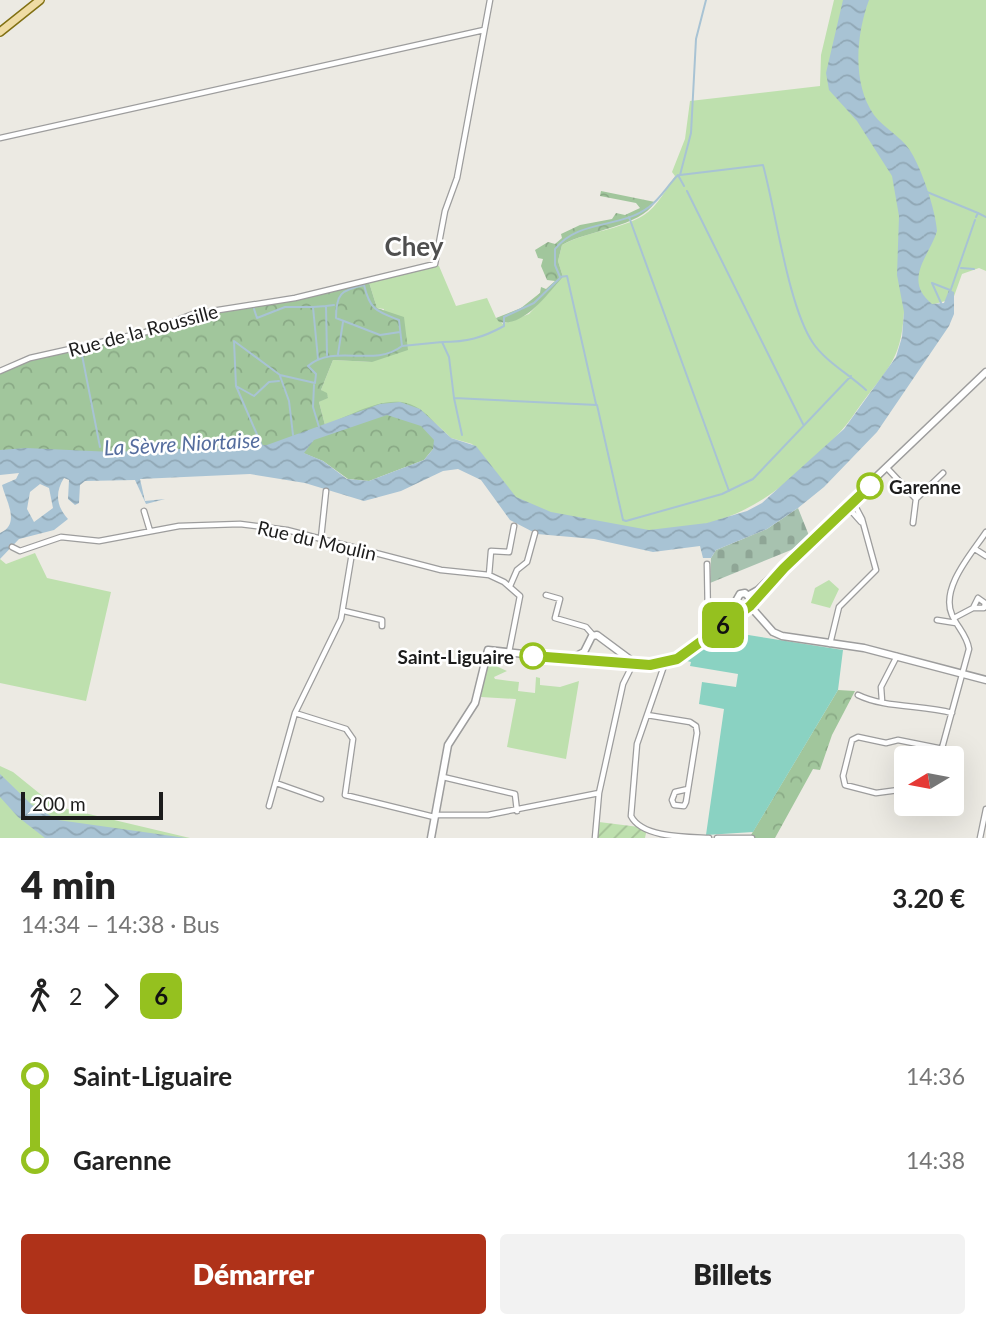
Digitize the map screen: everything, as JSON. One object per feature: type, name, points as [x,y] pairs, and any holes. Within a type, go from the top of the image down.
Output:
[{"type":"main road","points":[[0,32],[40,0]]},
{"type":"street","points":[[0,138],[484,30],[490,0]]},
{"type":"street","name":"Rue de la Roussille","points":[[0,371],[30,358],[146,332],[206,311],[286,300],[435,264],[445,212],[457,178],[484,30]]},
{"type":"street","points":[[430,838],[450,740],[477,697],[486,652],[493,649],[620,663],[665,663],[686,654],[748,603],[986,372]]},
{"type":"street","points":[[887,468],[916,499]]},
{"type":"street","points":[[913,523],[916,499],[943,473]]},
{"type":"street","points":[[321,538],[326,491]]},
{"type":"street","points":[[830,644],[839,607],[876,570],[853,502]]},
{"type":"street","points":[[845,510],[853,513],[863,526]]},
{"type":"street","points":[[144,511],[150,531]]},
{"type":"street","name":"Rue du Moulin","points":[[12,547],[20,551],[53,538],[95,541],[150,531],[229,523],[321,538],[452,572],[489,575],[510,586]]},
{"type":"street","points":[[489,575],[491,551],[509,552],[514,526]]},
{"type":"street","points":[[943,746],[969,649],[949,602],[954,583],[986,532]]},
{"type":"street","points":[[509,652],[520,604],[520,596],[510,586],[517,570],[527,562],[535,533]]},
{"type":"street","points":[[270,806],[295,713],[344,611],[353,547]]},
{"type":"street","points":[[975,549],[986,556]]},
{"type":"street","points":[[707,564],[708,620],[712,634]]},
{"type":"street","points":[[730,619],[740,594],[778,634],[864,648],[986,680]]},
{"type":"street","points":[[546,595],[560,599],[555,618],[586,627],[593,635],[601,636],[634,662]]},
{"type":"street","points":[[736,603],[748,603]]},
{"type":"street","points":[[937,620],[955,620],[973,608]]},
{"type":"street","points":[[344,611],[382,620],[382,626]]},
{"type":"street","points":[[572,658],[584,652],[593,635]]},
{"type":"street","points":[[584,652],[586,661]]},
{"type":"street","points":[[620,663],[622,655]]},
{"type":"street","points":[[882,701],[881,687],[897,656]]},
{"type":"street","points":[[595,838],[599,793],[623,684],[634,662]]},
{"type":"street","points":[[665,663],[635,758],[630,812],[632,820],[649,831],[709,838]]},
{"type":"street","points":[[858,695],[872,701],[952,713]]},
{"type":"street","points":[[295,713],[345,729],[350,734],[353,739],[345,795],[434,816],[481,816],[599,793]]},
{"type":"street","points":[[647,715],[690,722],[695,726],[688,789],[685,805],[673,803],[674,792],[688,789]]},
{"type":"street","points":[[894,791],[876,793],[845,785],[843,776],[852,740],[858,737],[886,743],[898,740],[931,746]]},
{"type":"street","points":[[443,777],[515,794],[517,811]]},
{"type":"street","points":[[276,783],[321,799]]},
{"type":"street","points":[[980,838],[986,809]]},
{"type":"street","points":[[717,838],[752,838]]},
{"type":"green space","points":[[834,0],[986,0],[986,271],[979,268],[962,274],[953,299],[904,312],[899,344],[890,365],[841,431],[793,477],[757,503],[718,520],[674,529],[618,528],[523,510],[472,444],[451,438],[430,418],[350,416],[325,425],[319,402],[328,397],[321,390],[333,360],[372,362],[384,309],[377,308],[368,279],[433,262],[439,266],[456,306],[487,298],[496,318],[503,324],[529,314],[563,277],[558,261],[562,245],[635,220],[649,212],[657,202],[675,176],[672,172],[685,139],[690,101],[820,86],[821,55]]},
{"type":"green space","points":[[601,191],[655,202],[648,210],[626,223],[562,245],[558,261],[563,277],[535,308],[518,319],[499,322],[496,318],[521,308],[540,293],[541,287],[546,289],[555,281],[547,280],[541,266],[543,259],[538,258],[535,250],[548,242],[555,244],[562,238],[561,234],[580,225],[612,219],[616,213],[625,215],[640,208],[636,203],[600,196]]},
{"type":"green space","points":[[368,279],[377,308],[404,317],[408,350],[372,362],[333,360],[321,390],[327,393],[328,398],[319,402],[325,425],[372,406],[407,403],[423,411],[451,438],[433,449],[424,460],[369,481],[348,479],[323,461],[303,453],[0,460],[0,369],[34,356],[141,330],[195,312],[254,304]]},
{"type":"green space","points":[[798,508],[810,538],[791,550],[710,583],[711,558],[716,550],[767,529]]},
{"type":"green space","points":[[35,553],[47,578],[111,592],[86,701],[0,683],[0,559],[6,564]]},
{"type":"green space","points":[[829,580],[839,589],[830,608],[811,603],[815,588]]},
{"type":"green space","points":[[487,662],[507,671],[494,677],[495,679],[519,682],[518,691],[535,693],[536,677],[540,678],[540,685],[560,687],[579,681],[566,759],[507,747],[516,699],[481,697]]},
{"type":"green space","points":[[838,690],[855,691],[832,735],[820,770],[813,769],[775,838],[746,838],[751,835]]},
{"type":"green space","points":[[0,766],[13,772],[55,806],[190,838],[0,838]]},
{"type":"green space","points":[[599,822],[647,828],[645,838],[596,838]]},
{"type":"shaded area","points":[[723,632],[723,635],[736,633],[843,650],[838,690],[753,832],[706,835],[724,709],[699,704],[702,682],[736,687],[738,674],[690,666],[691,662],[687,661]]},
{"type":"water","points":[[843,0],[869,0],[859,44],[862,89],[874,115],[909,149],[923,177],[937,231],[921,268],[919,286],[932,304],[944,303],[949,290],[954,292],[954,314],[949,326],[877,432],[824,487],[767,529],[716,550],[711,558],[703,558],[700,546],[653,552],[594,539],[537,534],[510,520],[481,480],[458,469],[443,471],[401,491],[364,501],[305,483],[250,474],[140,479],[145,501],[165,499],[146,504],[135,480],[85,481],[80,485],[79,503],[75,505],[68,499],[69,480],[64,478],[58,499],[68,519],[54,530],[19,539],[0,559],[0,533],[10,524],[11,518],[2,485],[16,479],[19,473],[0,475],[0,450],[26,448],[113,452],[267,445],[380,404],[400,402],[420,409],[451,438],[476,446],[516,497],[551,512],[649,530],[707,523],[747,511],[762,503],[844,429],[896,357],[902,337],[904,312],[897,275],[899,216],[892,176],[857,121],[829,90],[826,73]],"holes":[[[387,415],[421,426],[434,440],[433,449],[424,460],[369,481],[347,479],[323,461],[304,453],[314,440]],[[40,484],[49,488],[53,508],[34,522],[27,509],[30,492]]]},
{"type":"water","points":[[0,774],[32,805],[58,820],[186,838],[45,838],[18,817],[0,797]]},
{"type":"waterway","points":[[706,0],[696,39],[691,133],[680,175],[763,165],[790,283],[804,327],[824,356],[866,390]]},
{"type":"waterway","points":[[596,404],[567,276],[560,277],[555,265],[555,249],[576,233],[638,214],[653,204],[678,175],[684,186]]},
{"type":"waterway","points":[[687,191],[803,424]]},
{"type":"waterway","points":[[927,192],[978,213]]},
{"type":"waterway","points":[[976,217],[978,213],[986,217]]},
{"type":"waterway","points":[[629,217],[729,491]]},
{"type":"waterway","points":[[950,292],[975,220]]},
{"type":"waterway","points":[[961,268],[974,269]]},
{"type":"waterway","points":[[454,398],[449,357],[442,342],[474,338],[504,326],[504,317],[534,303],[560,278]]},
{"type":"waterway","points":[[941,303],[932,283],[950,290]]},
{"type":"waterway","points":[[400,332],[380,335],[336,318],[341,294],[364,285],[375,309],[399,320],[402,346],[442,342]]},
{"type":"waterway","points":[[327,355],[326,306],[334,305]]},
{"type":"waterway","points":[[318,359],[313,307],[326,306]]},
{"type":"waterway","points":[[254,309],[257,318],[285,307],[313,307]]},
{"type":"waterway","points":[[338,354],[343,322]]},
{"type":"waterway","name":"La Sèvre Niortaise","points":[[262,446],[236,386],[234,341],[280,375],[315,383],[316,374],[308,366],[319,359],[342,355],[379,355],[402,346]]},
{"type":"waterway","name":"La Sèvre Niortaise","points":[[81,350],[100,447]]},
{"type":"waterway","points":[[280,376],[289,401],[293,435]]},
{"type":"waterway","points":[[462,435],[454,398],[597,405],[623,520],[626,521],[722,494],[753,479],[851,376]]},
{"type":"waterway","points":[[236,386],[254,396],[269,382],[279,381]]},
{"type":"waterway","points":[[314,385],[313,407],[319,427]]},
{"type":"bus line","name":"6","points":[[533,656],[650,665],[677,659],[750,606],[754,598],[870,486]]},
{"type":"place","name":"Garenne","points":[[870,486]]},
{"type":"place","name":"Saint-Liguaire","points":[[533,656]]},
{"type":"district","name":"Chey","points":[[414,246]]}]
